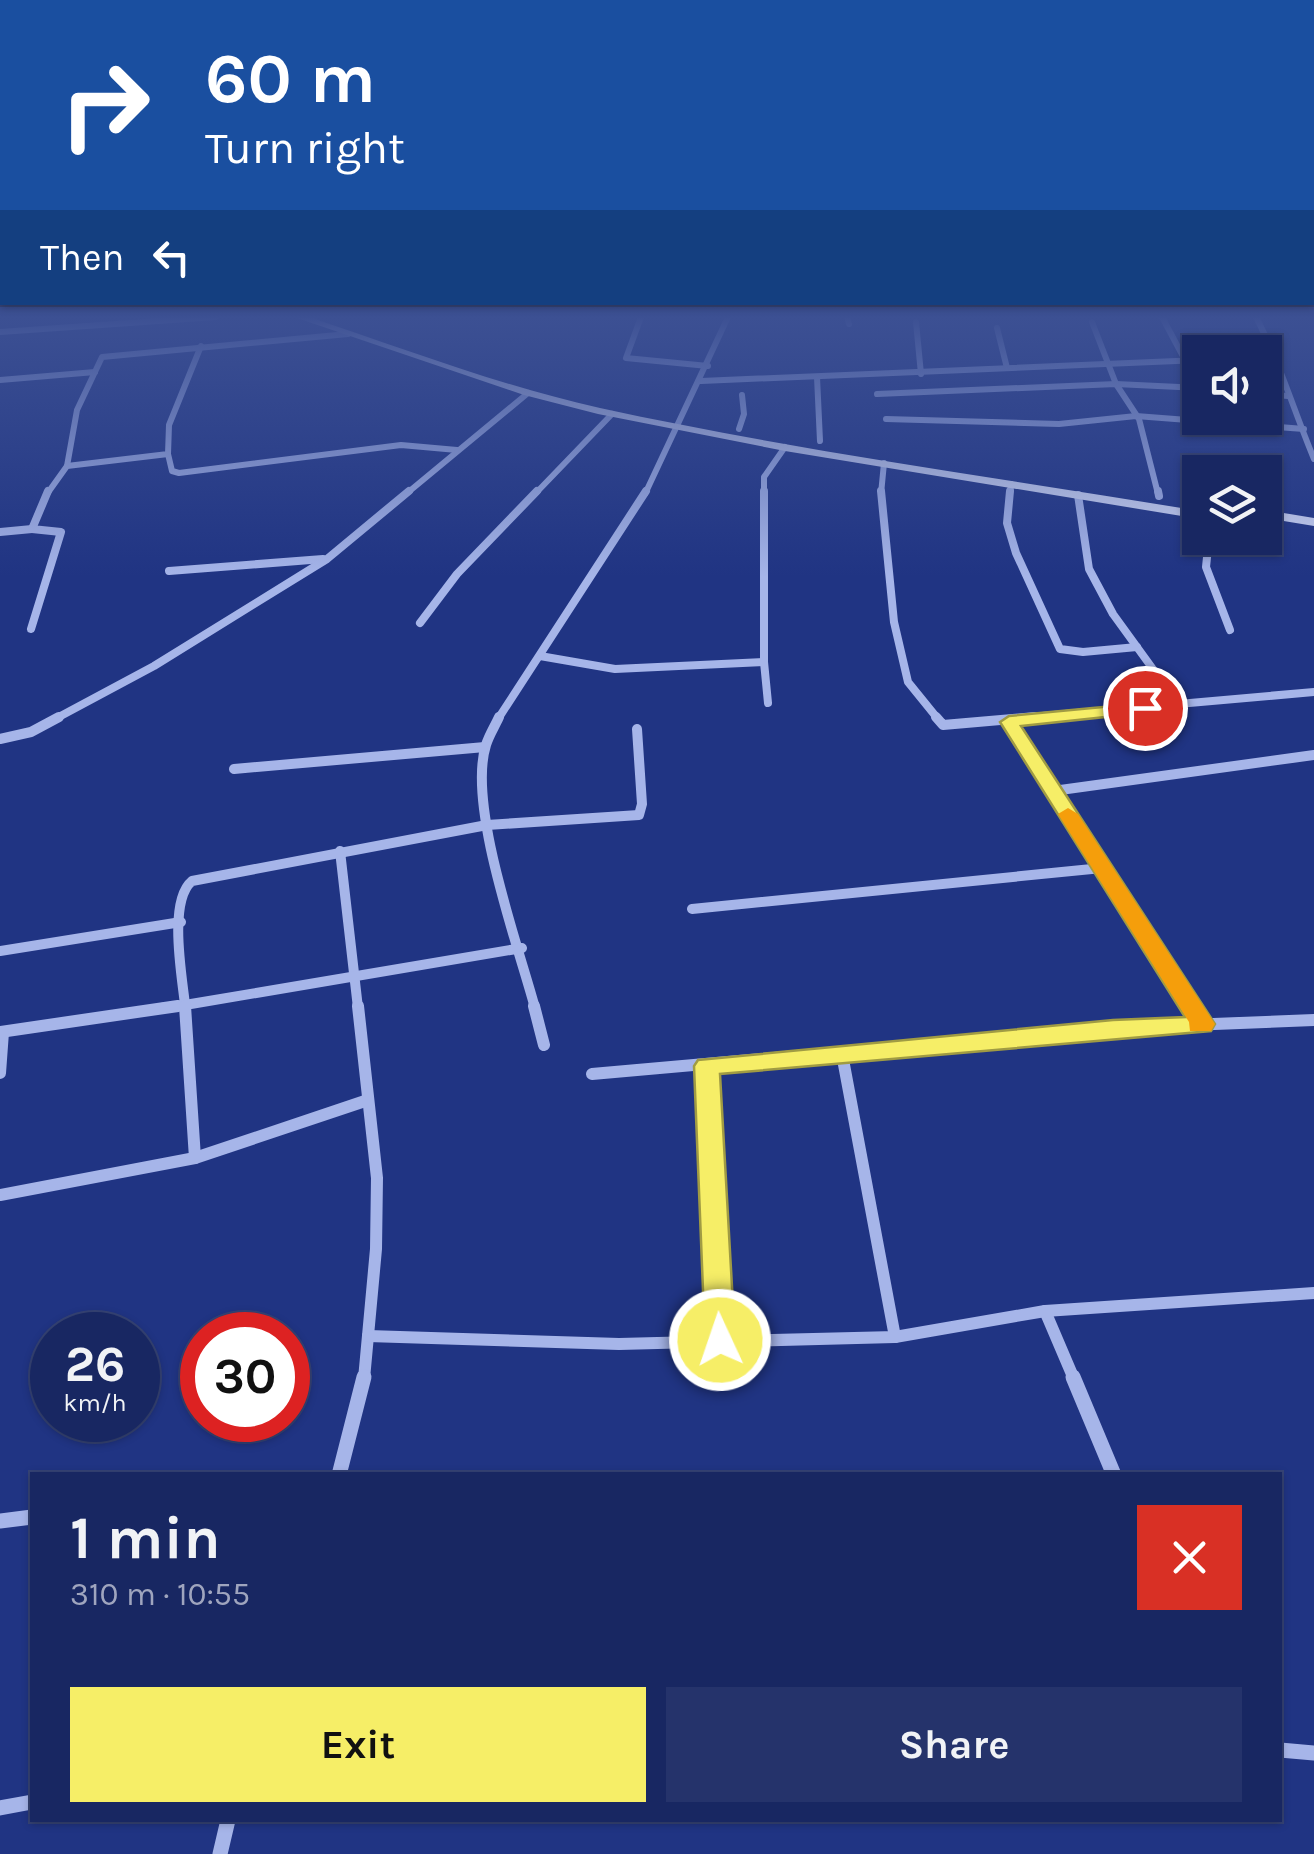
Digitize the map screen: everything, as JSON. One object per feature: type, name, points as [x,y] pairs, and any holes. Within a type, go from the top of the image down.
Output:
[{"type":"street","points":[[32,529],[51,484],[67,466],[80,404]]},
{"type":"street","points":[[177,404],[169,424],[168,454],[172,471],[178,472],[401,446],[457,450]]},
{"type":"street","points":[[0,739],[31,732],[154,666],[327,558],[515,404]]},
{"type":"street","points":[[570,404],[612,414],[820,441],[1182,500]]},
{"type":"street","points":[[599,404],[785,446],[1182,513]]},
{"type":"street","points":[[544,1045],[522,948],[487,825],[482,786],[486,747],[504,703],[540,656],[640,505],[689,404]]},
{"type":"street","points":[[739,429],[743,404]]},
{"type":"street","points":[[818,404],[820,441]]},
{"type":"street","points":[[1128,404],[1136,416],[1159,496]]},
{"type":"street","points":[[1292,404],[1314,460]]},
{"type":"street","points":[[420,623],[457,574],[612,414]]},
{"type":"street","points":[[886,419],[1059,424],[1136,416],[1304,430]]},
{"type":"street","points":[[768,702],[764,662],[764,477],[785,446]]},
{"type":"street","points":[[67,466],[168,454]]},
{"type":"street","points":[[884,463],[880,484],[894,622],[908,682],[943,725],[1314,692]]},
{"type":"street","points":[[1011,484],[1007,523],[1011,538],[1060,649],[1083,652],[1137,646]]},
{"type":"street","points":[[1078,495],[1089,569],[1179,705]]},
{"type":"street","points":[[1282,517],[1314,522]]},
{"type":"street","points":[[1282,529],[1314,534]]},
{"type":"street","points":[[0,532],[62,532],[31,629]]},
{"type":"street","points":[[1207,555],[1206,567],[1230,630]]},
{"type":"street","points":[[169,570],[327,558]]},
{"type":"street","points":[[540,656],[615,668],[764,662]]},
{"type":"street","points":[[1009,722],[1203,1024]]},
{"type":"street","points":[[196,1158],[181,922],[183,890],[190,882],[487,825],[639,815],[642,804],[637,729]]},
{"type":"street","points":[[234,769],[486,747]]},
{"type":"street","points":[[1053,791],[1314,755]]},
{"type":"street","points":[[340,851],[376,1178],[376,1250],[362,1389],[340,1472]]},
{"type":"street","points":[[692,909],[1102,868]]},
{"type":"street","points":[[0,951],[181,922]]},
{"type":"street","points":[[0,1072],[2,1032],[522,948]]},
{"type":"street","points":[[592,1074],[1113,1028],[1314,1020]]},
{"type":"street","points":[[842,1054],[895,1338]]},
{"type":"street","points":[[707,1066],[720,1340]]},
{"type":"street","points":[[0,1194],[196,1158],[368,1100]]},
{"type":"street","points":[[368,1336],[619,1344],[895,1338],[1046,1311],[1314,1293]]},
{"type":"street","points":[[1046,1311],[1113,1472]]},
{"type":"street","points":[[0,1521],[30,1517]]},
{"type":"street","points":[[1282,1750],[1314,1752]]},
{"type":"street","points":[[0,1808],[30,1802]]},
{"type":"street","points":[[220,1854],[228,1822]]},
{"type":"slow traffic","points":[[1068,814],[1203,1024],[1199,1025]]},
{"type":"route","points":[[720,1340],[707,1066],[1113,1028],[1203,1024],[1009,722],[1145,708]]}]
